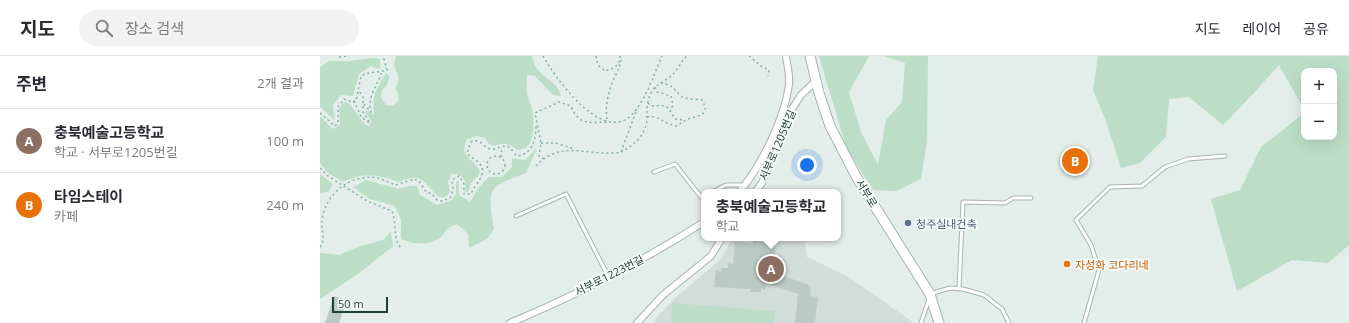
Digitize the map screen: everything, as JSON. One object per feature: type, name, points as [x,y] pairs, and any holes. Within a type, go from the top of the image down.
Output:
[{"type":"main road","name":"서부로","points":[[810,56],[830,126],[841,149],[930,294],[939,323]]},
{"type":"street","points":[[741,189],[765,152],[783,112],[789,82],[786,56]]},
{"type":"street","name":"서부로1205번길","points":[[757,189],[762,183],[787,117],[801,95],[816,80]]},
{"type":"street","points":[[765,152],[773,156]]},
{"type":"street","name":"서부로1223번길","points":[[510,323],[539,311],[628,267],[701,224]]},
{"type":"street","points":[[637,323],[663,295],[711,256],[720,241]]},
{"type":"street","points":[[644,316],[644,323]]},
{"type":"lane","points":[[1084,323],[1100,270],[1091,244],[1076,220],[1081,214],[1110,187],[1142,186],[1165,167],[1188,159],[1225,156]]},
{"type":"lane","points":[[654,172],[675,164],[701,197]]},
{"type":"lane","points":[[718,189],[726,185],[744,185]]},
{"type":"lane","points":[[516,216],[566,194],[608,276]]},
{"type":"lane","points":[[959,288],[963,202],[1005,203],[1013,198],[1031,198]]},
{"type":"lane","points":[[921,323],[930,294],[950,288],[959,288],[984,295],[1002,309],[1010,323]]},
{"type":"path","points":[[339,57],[349,56]]},
{"type":"path","points":[[354,101],[359,91],[362,76],[372,72],[378,73],[387,70],[383,56]]},
{"type":"path","points":[[543,56],[568,92],[585,108],[613,122]]},
{"type":"path","points":[[596,56],[598,65],[605,71],[617,66],[621,60]]},
{"type":"path","points":[[607,120],[608,98],[620,68],[620,56]]},
{"type":"path","points":[[621,152],[638,107],[662,56]]},
{"type":"path","points":[[542,143],[556,143],[596,154],[621,152],[630,148],[645,131],[648,103],[655,87],[671,77],[681,61],[687,56]]},
{"type":"path","points":[[749,56],[761,66],[769,70],[768,76]]},
{"type":"path","points":[[364,104],[371,112],[370,107],[372,93],[380,80],[382,71]]},
{"type":"path","points":[[647,117],[655,116],[662,118],[672,126],[677,126],[686,120],[701,116],[705,111],[706,105],[702,100],[687,99],[680,95],[674,87],[661,83]]},
{"type":"path","points":[[655,87],[657,92],[671,96],[673,105],[670,111]]},
{"type":"path","points":[[354,101],[361,117],[370,123],[364,112],[363,97],[359,91]]},
{"type":"path","points":[[320,113],[335,126],[338,124],[338,107],[342,100],[348,99],[352,102],[354,101]]},
{"type":"path","points":[[320,248],[323,241],[322,220],[325,207],[333,194],[343,185],[356,179],[378,178],[396,185],[414,179],[419,181],[426,192],[432,194],[437,200],[442,201],[450,198],[452,194],[452,180],[455,176],[458,176],[461,179],[464,194],[471,194],[476,182],[481,178],[483,170],[476,160],[470,157],[467,153],[471,142],[476,140],[481,142],[487,148],[493,150],[502,147],[510,147],[517,156],[529,151],[534,142],[536,125],[535,113],[559,102],[571,106],[574,114],[584,122],[613,122],[628,118],[638,107]]},
{"type":"path","points":[[648,103],[651,106],[662,104],[667,106],[674,119],[686,120]]},
{"type":"path","points":[[536,125],[542,143],[539,156],[544,159]]},
{"type":"path","points":[[502,147],[502,157],[506,164],[502,172],[493,174],[488,168],[487,164],[489,158],[494,156],[502,157]]},
{"type":"path","points":[[536,166],[544,159],[562,151],[574,149]]},
{"type":"path","points":[[320,168],[328,176],[367,201],[392,211],[395,217],[396,242],[401,248]]},
{"type":"path","points":[[483,170],[488,168]]},
{"type":"shaded area","points":[[731,241],[804,241],[807,257],[849,277],[914,323],[655,323],[655,319],[676,297],[720,260]]},
{"type":"green space","points":[[396,56],[532,56],[534,64],[542,74],[555,85],[561,96],[553,95],[535,76],[527,75],[527,94],[532,110],[533,121],[533,132],[530,143],[527,147],[517,150],[506,144],[494,146],[489,144],[485,138],[476,136],[467,139],[464,150],[465,154],[480,171],[478,176],[471,183],[468,192],[465,192],[466,185],[464,179],[456,174],[452,174],[448,182],[450,192],[446,197],[439,197],[426,183],[418,178],[407,179],[399,182],[378,176],[364,176],[343,182],[328,173],[320,163],[320,116],[333,129],[340,125],[339,109],[343,103],[347,102],[363,122],[369,127],[372,122],[366,113],[366,110],[374,115],[374,97],[379,84],[386,73],[390,76],[387,85],[382,90],[381,98],[386,105],[393,106],[399,100],[398,93],[395,88],[398,82],[398,74],[394,65]]},
{"type":"green space","points":[[819,56],[869,56],[849,92],[861,132],[878,165],[886,120],[902,102],[905,63],[884,56],[928,56],[927,141],[921,179],[896,191],[873,190],[846,147]]},
{"type":"green space","points":[[1098,56],[1349,56],[1349,245],[1328,263],[1292,260],[1237,291],[1211,199],[1240,190],[1261,147],[1301,115],[1301,140],[1337,140],[1337,68],[1301,68],[1301,104],[1279,65],[1223,125],[1189,97],[1169,99],[1166,137],[1140,163],[1121,168],[1106,121],[1093,90]]},
{"type":"green space","points":[[373,58],[380,59],[380,69],[371,66],[359,74],[353,96],[341,95],[333,105],[335,120],[320,107],[320,67],[329,61],[348,61]]},
{"type":"green space","points":[[537,148],[526,173],[504,182],[493,190],[491,204],[494,229],[487,239],[469,248],[468,234],[457,224],[449,228],[438,239],[428,243],[415,243],[401,239],[401,219],[395,206],[370,199],[353,187],[366,180],[399,189],[409,186],[417,186],[420,195],[437,205],[452,200],[456,194],[456,181],[459,182],[459,195],[470,202],[479,187],[489,177],[502,177],[512,167],[512,158],[525,160]]},
{"type":"green space","points":[[320,174],[333,184],[328,192],[320,193]]},
{"type":"green space","points":[[391,232],[393,246],[358,274],[320,299],[320,253],[339,255],[361,246],[383,240]]},
{"type":"green space","points":[[672,303],[775,311],[774,323],[671,323]]},
{"type":"building","points":[[753,241],[776,241],[773,272],[811,286],[810,296],[818,297],[815,323],[795,323],[798,294],[766,283],[765,290],[761,289],[761,292],[750,292],[751,289],[714,287],[716,270],[721,271],[721,268],[728,268],[728,263],[733,264],[735,242],[753,244]]},
{"type":"building","points":[[334,296],[347,300],[339,323],[325,323]]},
{"type":"place","name":"타임스테이","points":[[1075,161]]},
{"type":"place","name":"청주실내건축","points":[[908,223]]},
{"type":"place","name":"자성화 코다리네","points":[[1067,264]]},
{"type":"place","name":"충북예술고등학교","points":[[771,269]]}]
